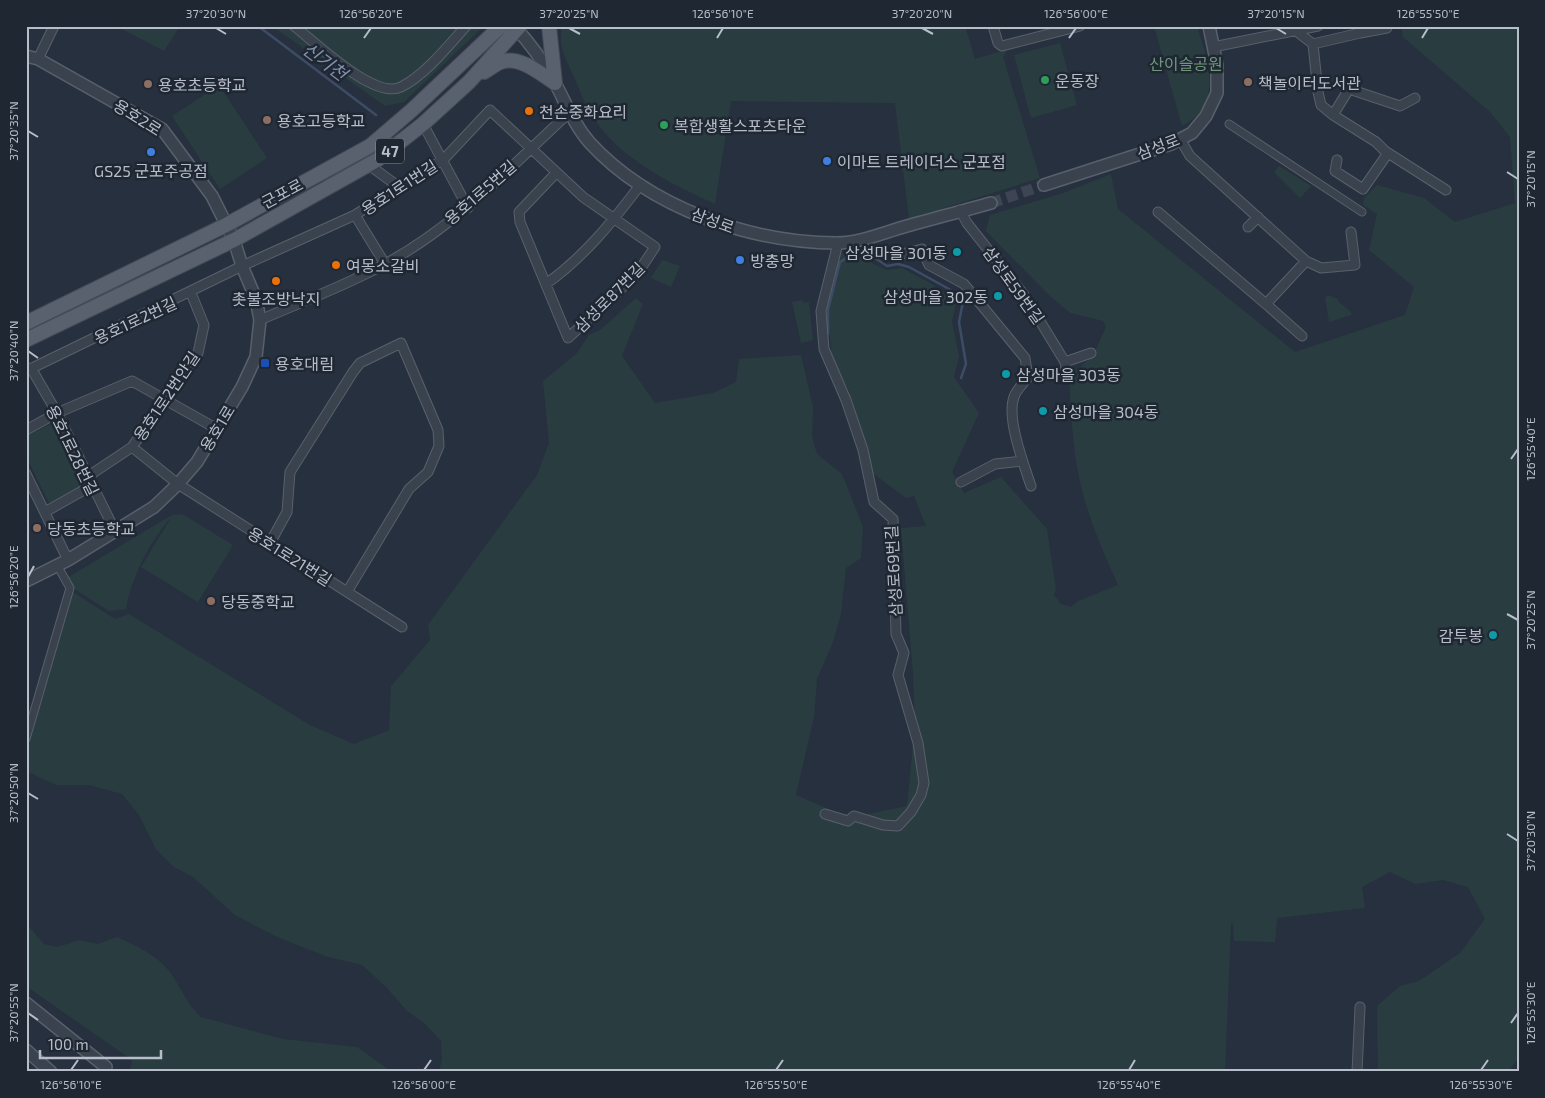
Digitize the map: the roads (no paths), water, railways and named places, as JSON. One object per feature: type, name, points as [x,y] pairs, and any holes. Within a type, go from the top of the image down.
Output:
[{"type":"main road","name":"군포로","points":[[26,322],[226,225],[370,146],[412,110],[501,26]]},
{"type":"main road","points":[[549,26],[555,83]]},
{"type":"main road","name":"군포로","points":[[26,340],[234,240],[369,165],[424,124],[469,82],[517,27]]},
{"type":"main road","points":[[469,82],[502,62],[508,61],[526,65],[555,83]]},
{"type":"street","points":[[32,58],[54,26]]},
{"type":"street","points":[[294,26],[360,78],[382,87],[393,88],[401,87],[419,74],[466,26]]},
{"type":"street","points":[[993,26],[998,43],[1002,46],[1080,26]]},
{"type":"street","name":"삼성로","points":[[1044,186],[1180,139],[1192,133],[1206,116],[1217,93],[1217,65],[1209,26]]},
{"type":"street","points":[[1213,47],[1318,26]]},
{"type":"street","points":[[1313,44],[1359,30],[1387,28],[1386,26]]},
{"type":"street","name":"삼성로","points":[[517,27],[539,56],[569,112],[590,143],[608,160],[641,184],[694,214],[750,232],[776,238],[838,243],[861,239],[960,210],[991,203]]},
{"type":"street","points":[[1296,31],[1313,44],[1321,104],[1333,115],[1376,142],[1388,153],[1446,190]]},
{"type":"street","name":"용호2로","points":[[32,58],[162,129],[212,196],[234,240]]},
{"type":"street","points":[[1271,84],[1317,82]]},
{"type":"street","points":[[1333,115],[1349,89],[1400,106],[1415,98]]},
{"type":"street","name":"용호1로1번길","points":[[242,266],[355,215],[444,158],[490,110],[531,148]]},
{"type":"street","name":"용호1로5번길","points":[[260,320],[385,264],[468,208],[569,112]]},
{"type":"street","points":[[424,124],[444,158],[468,208]]},
{"type":"street","points":[[1229,124],[1362,212]]},
{"type":"street","points":[[1180,139],[1190,156],[1306,261],[1321,268],[1355,265],[1351,232]]},
{"type":"street","points":[[531,148],[556,173]]},
{"type":"street","points":[[1337,160],[1335,171],[1363,189],[1388,153]]},
{"type":"street","points":[[369,165],[399,187]]},
{"type":"street","name":"삼성로87번길","points":[[556,173],[583,197],[655,247],[637,274],[568,338],[520,222],[519,212],[556,173]]},
{"type":"street","points":[[546,284],[567,267],[614,219],[641,184]]},
{"type":"street","name":"삼성로59번길","points":[[960,210],[967,223],[1024,295],[1065,362],[1067,372],[1028,377]]},
{"type":"street","points":[[1158,212],[1302,336]]},
{"type":"street","points":[[355,215],[385,264]]},
{"type":"street","points":[[1248,227],[1258,217]]},
{"type":"street","name":"용호1로","points":[[26,581],[68,560],[154,507],[197,462],[242,386],[256,357],[260,320],[256,298],[242,266],[234,240]]},
{"type":"street","name":"삼성로69번길","points":[[825,814],[848,822],[854,816],[883,825],[898,826],[911,812],[921,795],[924,783],[918,743],[898,675],[904,653],[896,634],[892,519],[874,502],[863,450],[846,400],[824,349],[821,311],[838,243]]},
{"type":"street","points":[[898,254],[922,249],[929,265],[964,284],[1026,358],[1028,377],[1014,396],[1013,416],[1022,461],[1031,486]]},
{"type":"street","points":[[1266,304],[1306,261]]},
{"type":"street","name":"용호1로2번길","points":[[29,370],[191,293],[242,266]]},
{"type":"street","name":"용호1로2번안길","points":[[87,477],[132,447],[198,354],[204,325],[191,293]]},
{"type":"street","points":[[270,543],[287,512],[290,472],[353,372],[360,364],[401,343],[438,430],[439,446],[428,472],[409,489],[347,592]]},
{"type":"street","points":[[1065,362],[1091,353]]},
{"type":"street","name":"용호1로28번길","points":[[29,370],[57,413],[115,532]]},
{"type":"street","points":[[26,430],[57,413],[132,382],[217,429]]},
{"type":"street","name":"용호1로21번길","points":[[132,447],[178,484],[402,627]]},
{"type":"street","points":[[962,482],[995,464],[1022,461]]},
{"type":"street","points":[[26,474],[68,560]]},
{"type":"street","points":[[44,512],[91,486]]},
{"type":"street","points":[[26,739],[70,588],[57,566]]},
{"type":"street","points":[[26,1003],[106,1067]]},
{"type":"street","points":[[1357,1072],[1360,1006]]},
{"type":"street","points":[[26,1050],[51,1072]]},
{"type":"waterway","name":"신기천","points":[[258,26],[376,115]]},
{"type":"waterway","points":[[828,334],[828,310],[840,262],[855,253],[869,254],[887,266],[898,264],[909,267],[949,289],[963,302],[959,322],[966,364],[961,378]]},
{"type":"tunnel","points":[[991,203],[1044,185]]},
{"type":"place","name":"운동장","points":[[1045,80]]},
{"type":"place","name":"책놀이터도서관","points":[[1248,82]]},
{"type":"place","name":"용호초등학교","points":[[148,84]]},
{"type":"place","name":"천손중화요리","points":[[529,111]]},
{"type":"place","name":"용호고등학교","points":[[267,120]]},
{"type":"place","name":"복합생활스포츠타운","points":[[664,125]]},
{"type":"place","name":"GS25 군포주공점","points":[[151,152]]},
{"type":"place","name":"이마트 트레이더스 군포점","points":[[827,161]]},
{"type":"place","name":"삼성마을 301동","points":[[957,252]]},
{"type":"place","name":"방충망","points":[[740,260]]},
{"type":"place","name":"여몽소갈비","points":[[336,265]]},
{"type":"place","name":"촛불조방낙지","points":[[276,281]]},
{"type":"place","name":"삼성마을 302동","points":[[998,296]]},
{"type":"place","name":"용호대림","points":[[265,363]]},
{"type":"place","name":"삼성마을 303동","points":[[1006,374]]},
{"type":"place","name":"삼성마을 304동","points":[[1043,411]]},
{"type":"place","name":"당동초등학교","points":[[37,528]]},
{"type":"place","name":"당동중학교","points":[[211,601]]},
{"type":"place","name":"감투봉","points":[[1493,635]]},
{"type":"park label","name":"산이슬공원","points":[[1186,63]]}]
